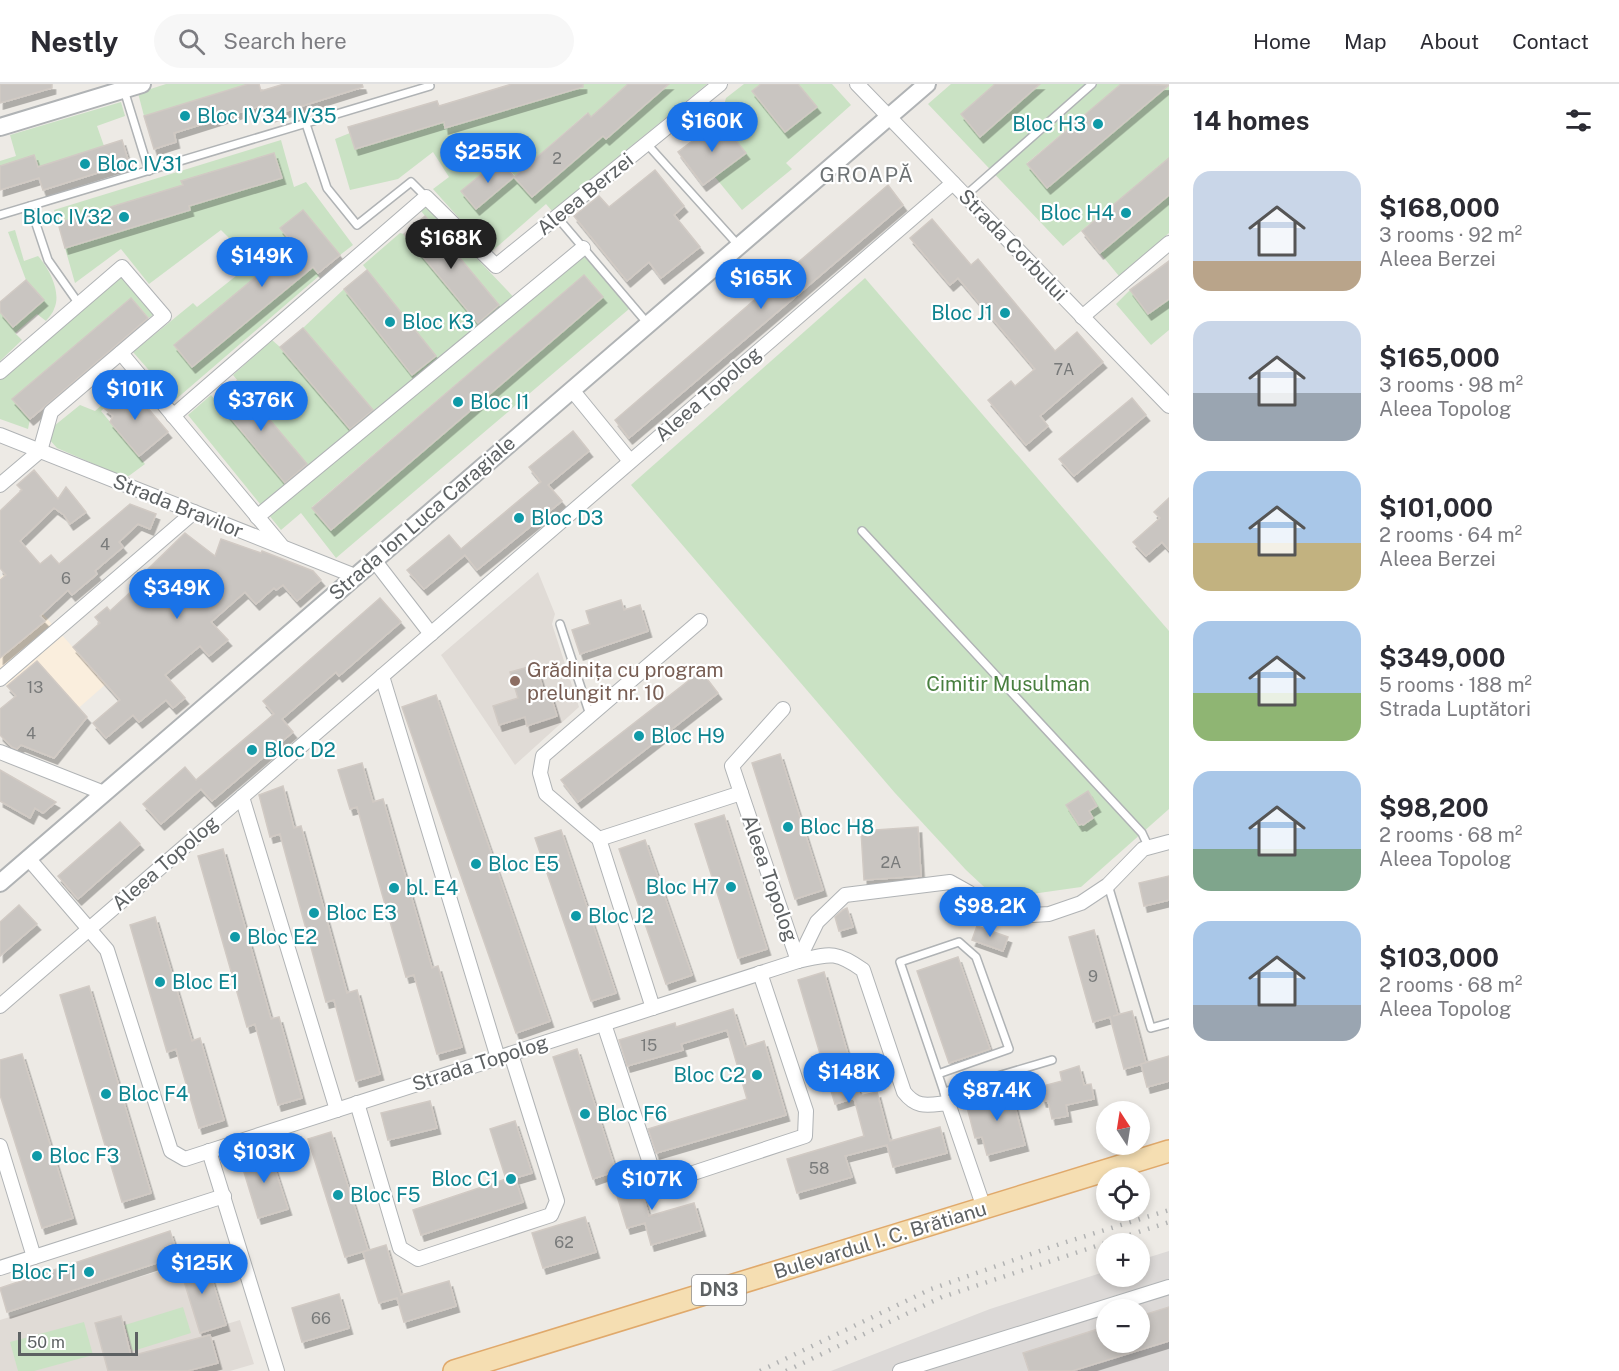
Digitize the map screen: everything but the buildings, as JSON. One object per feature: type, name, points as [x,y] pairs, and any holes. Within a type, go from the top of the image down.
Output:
[{"type":"main road","name":"Bulevardul I. C. Brătianu","points":[[454,1371],[1169,1151]]},
{"type":"street","points":[[0,128],[142,84]]},
{"type":"street","name":"Aleea Berzei","points":[[426,197],[496,266],[720,84]]},
{"type":"street","name":"Strada Corbului","points":[[856,84],[1169,406]]},
{"type":"street","name":"Strada Ion Luca Caragiale","points":[[0,883],[927,84]]},
{"type":"street","name":"Aleea Topolog","points":[[0,1006],[953,183]]},
{"type":"street","points":[[173,416],[426,197]]},
{"type":"street","points":[[1082,317],[1169,243]]},
{"type":"street","name":"Aleea Berzei","points":[[257,517],[583,248]]},
{"type":"street","points":[[0,372],[122,267],[164,316],[51,412],[40,451],[0,485]]},
{"type":"street","points":[[121,353],[282,548]]},
{"type":"street","points":[[572,390],[630,461]]},
{"type":"street","name":"Strada Bravilor","points":[[0,435],[355,576]]},
{"type":"street","points":[[0,679],[194,513]]},
{"type":"street","points":[[374,560],[431,634]]},
{"type":"street","points":[[653,1008],[599,839],[546,794],[540,773],[543,756],[700,621]]},
{"type":"street","points":[[357,1103],[400,1248],[418,1259],[551,1215],[557,1200],[505,1056],[382,676]]},
{"type":"street","points":[[741,793],[732,766],[783,709]]},
{"type":"street","points":[[0,752],[104,793]]},
{"type":"street","name":"Aleea Topolog","points":[[599,839],[741,793],[798,961]]},
{"type":"street","name":"Aleea Topolog","points":[[242,797],[337,1110]]},
{"type":"street","name":"Aleea Topolog","points":[[798,961],[817,922],[845,895],[950,882],[987,906],[1016,916],[1049,914],[1081,903],[1108,885],[1143,849],[1169,842]]},
{"type":"street","points":[[28,858],[88,930]]},
{"type":"street","name":"Strada Topolog","points":[[88,930],[107,950],[171,1151],[184,1159],[798,961]]},
{"type":"street","points":[[798,961],[830,954],[847,959],[863,970],[904,1092],[912,1102],[925,1106],[946,1098],[984,1208]]},
{"type":"street","points":[[604,1024],[652,1169],[666,1182],[805,1136],[806,1111],[760,973]]},
{"type":"street","points":[[0,1146],[34,1257]]},
{"type":"street","points":[[209,1151],[277,1371]]},
{"type":"street","points":[[0,1268],[224,1196]]},
{"type":"street","points":[[900,1371],[1169,1287]]},
{"type":"lane","points":[[965,196],[1092,84]]},
{"type":"lane","points":[[0,215],[430,86]]},
{"type":"lane","points":[[124,90],[149,171]]},
{"type":"lane","points":[[306,124],[327,188],[357,225],[411,182],[426,197]]},
{"type":"lane","name":"Aleea Berzei","points":[[647,144],[739,246]]},
{"type":"lane","points":[[30,206],[48,260],[79,304]]},
{"type":"lane","points":[[557,217],[648,324]]},
{"type":"lane","points":[[862,531],[1142,833],[1149,848]]},
{"type":"lane","points":[[560,624],[590,715]]},
{"type":"lane","points":[[1108,885],[1151,1028],[1169,1023]]},
{"type":"lane","points":[[938,1074],[1009,1049],[976,957],[959,942],[900,962],[946,1098],[1052,1060]]},
{"type":"shaded area","name":"Grădinița cu program prelungit nr. 10","points":[[538,572],[555,614],[552,624],[579,707],[515,765],[441,655]]},
{"type":"shaded area","points":[[6,573],[106,684],[49,734],[0,678],[0,578]]},
{"type":"shaded area","points":[[1169,1251],[1169,1371],[831,1371],[990,1309],[1096,1275],[1096,1287],[1150,1287],[1150,1257]]},
{"type":"shaded area","points":[[179,1265],[200,1332],[240,1320],[254,1364],[230,1371],[0,1371],[0,1320]]},
{"type":"green space","points":[[166,84],[248,84],[144,116],[138,93]]},
{"type":"green space","points":[[575,84],[628,84],[591,117],[587,113],[515,176],[500,159],[462,190],[476,209],[514,177],[532,197],[603,136],[606,139],[669,84],[707,84],[552,211],[546,204],[490,253],[433,189],[449,177],[433,152],[398,179],[350,190],[335,139],[350,133],[355,149],[444,122],[446,128],[576,89]]},
{"type":"green space","points":[[744,84],[761,84],[753,91],[816,107],[798,84],[832,84],[851,105],[786,163],[792,169],[742,210],[715,177],[746,153],[720,120],[726,98]]},
{"type":"green space","points":[[951,84],[995,84],[961,114],[980,136],[1040,84],[1121,84],[1027,163],[1047,187],[1169,85],[1169,158],[1063,246],[928,104]]},
{"type":"green space","points":[[121,102],[125,116],[97,126],[104,146],[38,167],[34,155],[0,166],[0,161],[16,156],[10,135]]},
{"type":"green space","points":[[281,140],[294,187],[306,182],[353,245],[340,255],[303,210],[281,228],[294,245],[174,346],[193,367],[313,267],[319,276],[175,400],[133,352],[193,303],[197,307],[241,272],[239,248],[221,230],[149,284],[121,249],[75,283],[65,248],[190,210],[189,206],[281,177],[274,153],[182,181],[183,185],[58,223],[54,210]]},
{"type":"green space","points":[[1169,195],[1169,233],[1119,276],[1100,253]]},
{"type":"green space","points":[[427,206],[522,306],[585,255],[629,309],[336,558],[301,513],[281,530],[188,415],[211,395],[286,484],[308,466],[233,375],[272,340],[350,429],[372,410],[303,328],[344,289],[412,374],[435,355],[363,265],[400,233],[404,234],[478,323],[499,305],[421,211]],"holes":[[[584,275],[603,297],[331,530],[312,507]]]},
{"type":"green space","points":[[15,230],[24,261],[38,256],[46,267],[55,288],[56,303],[46,321],[37,314],[15,333],[22,340],[0,361],[0,312],[13,327],[44,300],[26,280],[8,232]]},
{"type":"green space","points":[[122,276],[155,313],[149,318],[131,298],[13,399],[30,419],[28,429],[0,419],[0,378]]},
{"type":"green space","name":"Cimitir Musulman","points":[[865,278],[1169,631],[1169,809],[1081,887],[997,899],[966,870],[895,793],[631,485]]},
{"type":"green space","points":[[1130,290],[1148,314],[1169,299],[1169,330],[1151,345],[1116,304]]},
{"type":"green space","points":[[118,371],[129,386],[101,411],[145,464],[126,478],[57,448],[49,439],[54,426],[80,405],[95,411],[118,391],[108,378]]},
{"type":"green space","points":[[183,1307],[191,1333],[133,1351],[125,1325]]},
{"type":"green space","points":[[84,1322],[93,1355],[34,1371],[18,1371],[10,1342]]},
{"type":"railway","points":[[760,1371],[931,1289],[1060,1244],[1169,1210]]},
{"type":"railway","points":[[786,1371],[942,1297],[1169,1222]]},
{"type":"place","name":"Bloc IV34 IV35","points":[[185,116]]},
{"type":"place","name":"Bloc H3","points":[[1098,124]]},
{"type":"place","name":"Bloc IV31","points":[[85,164]]},
{"type":"place","name":"Bloc H4","points":[[1126,213]]},
{"type":"place","name":"Bloc IV32","points":[[124,217]]},
{"type":"place","name":"Bloc J1","points":[[1005,313]]},
{"type":"place","name":"Bloc K3","points":[[390,322]]},
{"type":"place","name":"Bloc I1","points":[[458,402]]},
{"type":"place","name":"Bloc D3","points":[[519,518]]},
{"type":"place","name":"Grădinița cu program prelungit nr. 10","points":[[515,681]]},
{"type":"place","name":"Bloc H9","points":[[639,736]]},
{"type":"place","name":"Bloc D2","points":[[252,750]]},
{"type":"place","name":"Bloc H8","points":[[788,827]]},
{"type":"place","name":"Bloc E5","points":[[476,864]]},
{"type":"place","name":"Bloc H7","points":[[731,887]]},
{"type":"place","name":"bl. E4","points":[[394,888]]},
{"type":"place","name":"Bloc E3","points":[[314,913]]},
{"type":"place","name":"Bloc J2","points":[[576,916]]},
{"type":"place","name":"Bloc E2","points":[[235,937]]},
{"type":"place","name":"Bloc E1","points":[[160,982]]},
{"type":"place","name":"Bloc C2","points":[[757,1075]]},
{"type":"place","name":"Bloc F4","points":[[106,1094]]},
{"type":"place","name":"Bloc F6","points":[[585,1114]]},
{"type":"place","name":"Bloc F3","points":[[37,1156]]},
{"type":"place","name":"Bloc C1","points":[[511,1179]]},
{"type":"place","name":"Bloc F5","points":[[338,1195]]},
{"type":"place","name":"Bloc F1","points":[[89,1272]]},
{"type":"district","name":"GROAPĂ","points":[[867,175]]}]
